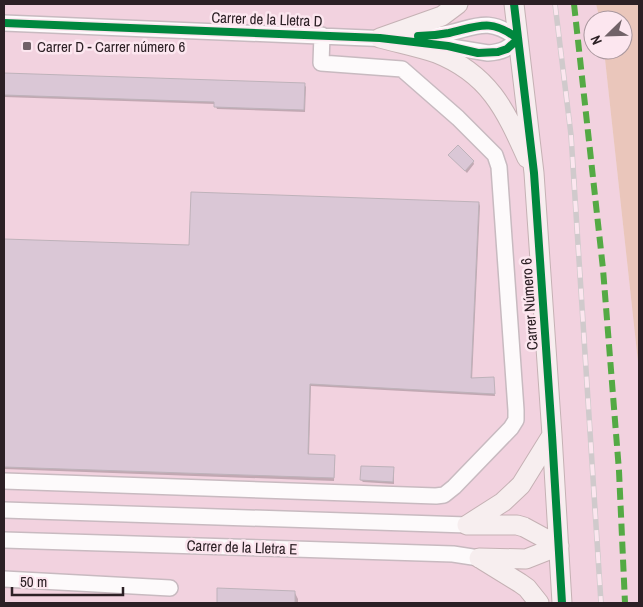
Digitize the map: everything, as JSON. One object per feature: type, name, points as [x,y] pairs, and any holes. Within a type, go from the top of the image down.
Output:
[{"type":"main road","points":[[380,38],[442,16],[458,4]]},
{"type":"main road","name":"Carrer Número 6","points":[[514,4],[534,174],[562,603]]},
{"type":"main road","points":[[380,38],[436,54],[479,79],[494,95],[508,117],[534,174]]},
{"type":"main road","points":[[467,525],[503,502],[521,485],[552,435]]},
{"type":"main road","points":[[467,525],[524,526],[559,546]]},
{"type":"main road","points":[[480,558],[526,559],[559,546]]},
{"type":"main road","points":[[480,558],[527,588],[539,603]]},
{"type":"street","name":"Carrer de la Lletra D","points":[[4,24],[380,38]]},
{"type":"street","points":[[477,25],[507,30],[518,39],[508,49],[488,53],[428,43],[380,38],[437,35],[477,25]]},
{"type":"street","points":[[4,481],[436,496],[444,495],[454,487],[511,428],[516,420],[516,410],[499,167],[495,154],[458,118],[402,69],[322,63],[322,35]]},
{"type":"street","name":"Carrer de la Lletra E","points":[[4,510],[467,525]]},
{"type":"street","name":"Carrer de la Lletra E","points":[[4,540],[453,554],[480,558]]},
{"type":"street","points":[[4,579],[170,588]]},
{"type":"shaded area","points":[[4,4],[596,4],[598,10],[583,10],[583,60],[605,60],[639,371],[639,603],[4,603]]},
{"type":"shaded area","points":[[596,4],[639,4],[639,371],[605,60],[633,60],[633,10],[598,10]]},
{"type":"building","points":[[4,73],[305,83],[304,110],[214,107],[214,102],[4,95]]},
{"type":"building","points":[[458,145],[474,161],[465,171],[448,155]]},
{"type":"building","points":[[191,192],[479,202],[471,378],[494,377],[495,394],[310,384],[308,454],[335,455],[334,478],[4,467],[4,239],[189,245]]},
{"type":"building","points":[[361,466],[394,467],[393,482],[360,480]]},
{"type":"building","points":[[217,588],[295,591],[295,603],[217,603]]},
{"type":"railway","points":[[555,4],[571,135],[601,603]]},
{"type":"marked path","points":[[574,4],[603,269],[619,471],[625,603]]},
{"type":"cycle path","points":[[514,4],[534,173],[562,603]]},
{"type":"cycle path","points":[[4,23],[380,38],[448,46],[478,53],[498,52],[507,49],[518,39]]},
{"type":"cycle path","points":[[418,36],[449,33],[477,26],[492,26],[509,32],[518,39]]},
{"type":"place","name":"Carrer D - Carrer número 6","points":[[27,46]]}]
